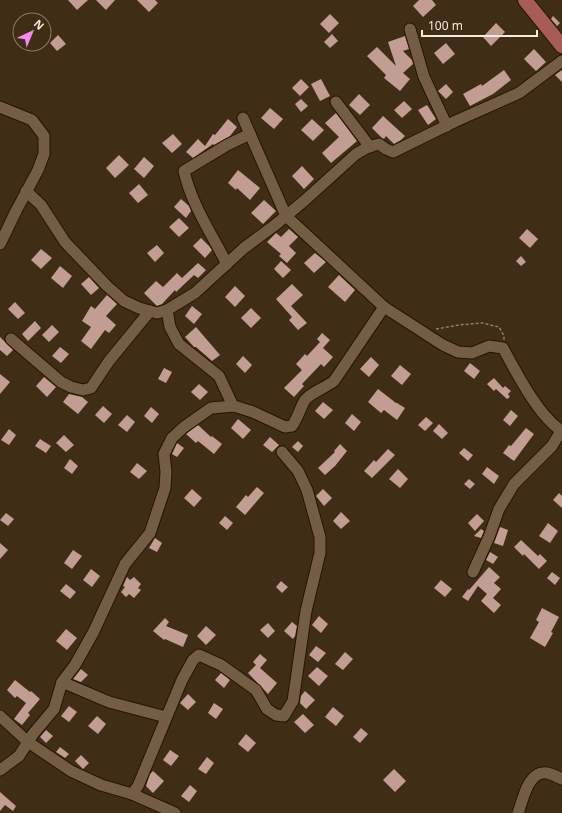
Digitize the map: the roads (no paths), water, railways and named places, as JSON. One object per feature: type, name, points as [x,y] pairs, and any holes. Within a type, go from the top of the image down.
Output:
[{"type":"main road","points":[[525,0],[562,46]]},
{"type":"street","points":[[410,29],[424,78],[447,126]]},
{"type":"street","points":[[26,191],[41,205],[65,242],[107,286],[124,301],[157,313],[167,310],[195,293],[244,248],[304,202],[356,154],[379,144],[393,152],[519,94],[562,61]]},
{"type":"street","points":[[336,102],[370,147]]},
{"type":"street","points":[[0,107],[32,120],[44,136],[44,154],[38,170],[0,244]]},
{"type":"street","points":[[243,118],[286,216],[384,307],[443,345],[458,352],[472,353],[489,346],[503,348],[517,373],[545,416],[561,431],[552,446],[514,484],[499,509],[490,537],[473,572]]},
{"type":"street","points":[[227,264],[195,202],[186,182],[184,171],[227,145],[250,134]]},
{"type":"street","points":[[0,770],[19,756],[33,734],[54,709],[62,682],[75,665],[94,633],[125,564],[150,533],[165,488],[166,472],[164,454],[172,438],[184,427],[211,408],[233,406],[253,412],[285,427],[292,426],[297,420],[304,401],[311,394],[334,381],[384,307]]},
{"type":"street","points":[[167,310],[170,327],[179,344],[220,376],[233,406]]},
{"type":"street","points":[[12,339],[61,382],[71,387],[83,390],[91,388],[109,361],[150,311]]},
{"type":"street","points":[[132,794],[138,786],[182,680],[194,660],[199,655],[221,665],[256,690],[267,709],[276,715],[284,716],[293,701],[306,611],[320,553],[320,537],[307,490],[298,471],[282,452]]},
{"type":"street","points":[[62,682],[109,702],[166,717]]},
{"type":"street","points":[[0,716],[28,742],[71,772],[100,785],[132,794],[175,813]]},
{"type":"street","points":[[518,813],[532,778],[540,773],[548,773],[562,779]]}]
